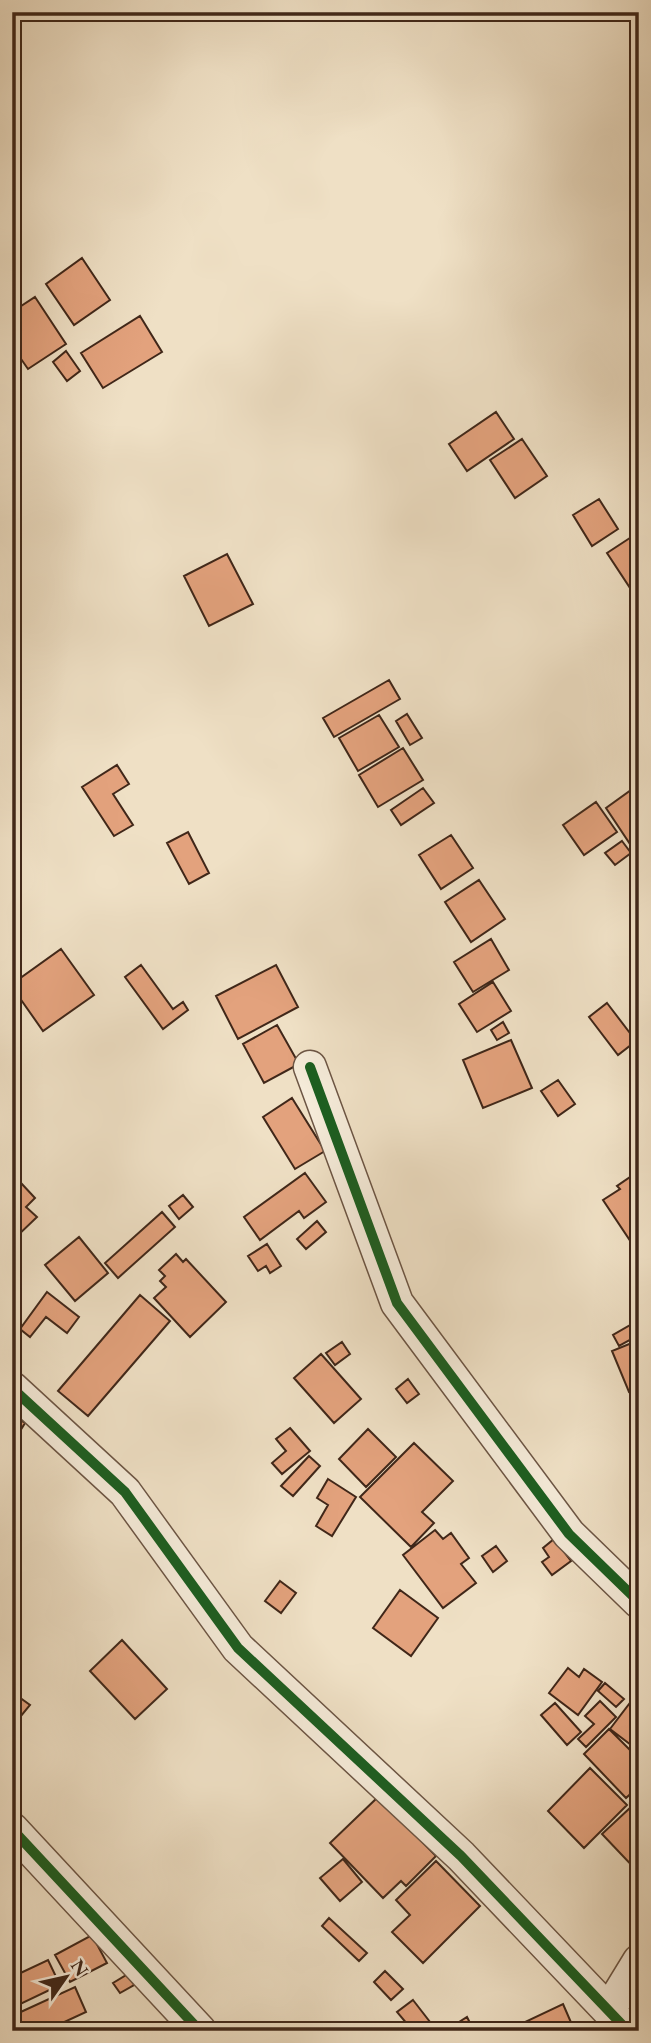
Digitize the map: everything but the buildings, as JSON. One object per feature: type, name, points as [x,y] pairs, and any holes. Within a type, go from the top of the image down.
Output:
[{"type":"street","points":[[310,1067],[397,1303],[569,1534],[639,1602]]},
{"type":"street","points":[[12,1388],[125,1492],[238,1648],[461,1856],[619,2020],[639,1961]]},
{"type":"street","points":[[12,1829],[200,2031]]},
{"type":"cycle path","points":[[310,1067],[397,1303],[569,1534],[639,1602]]},
{"type":"cycle path","points":[[12,1388],[125,1492],[238,1648],[461,1856],[628,2031]]},
{"type":"cycle path","points":[[12,1829],[200,2031]]}]
